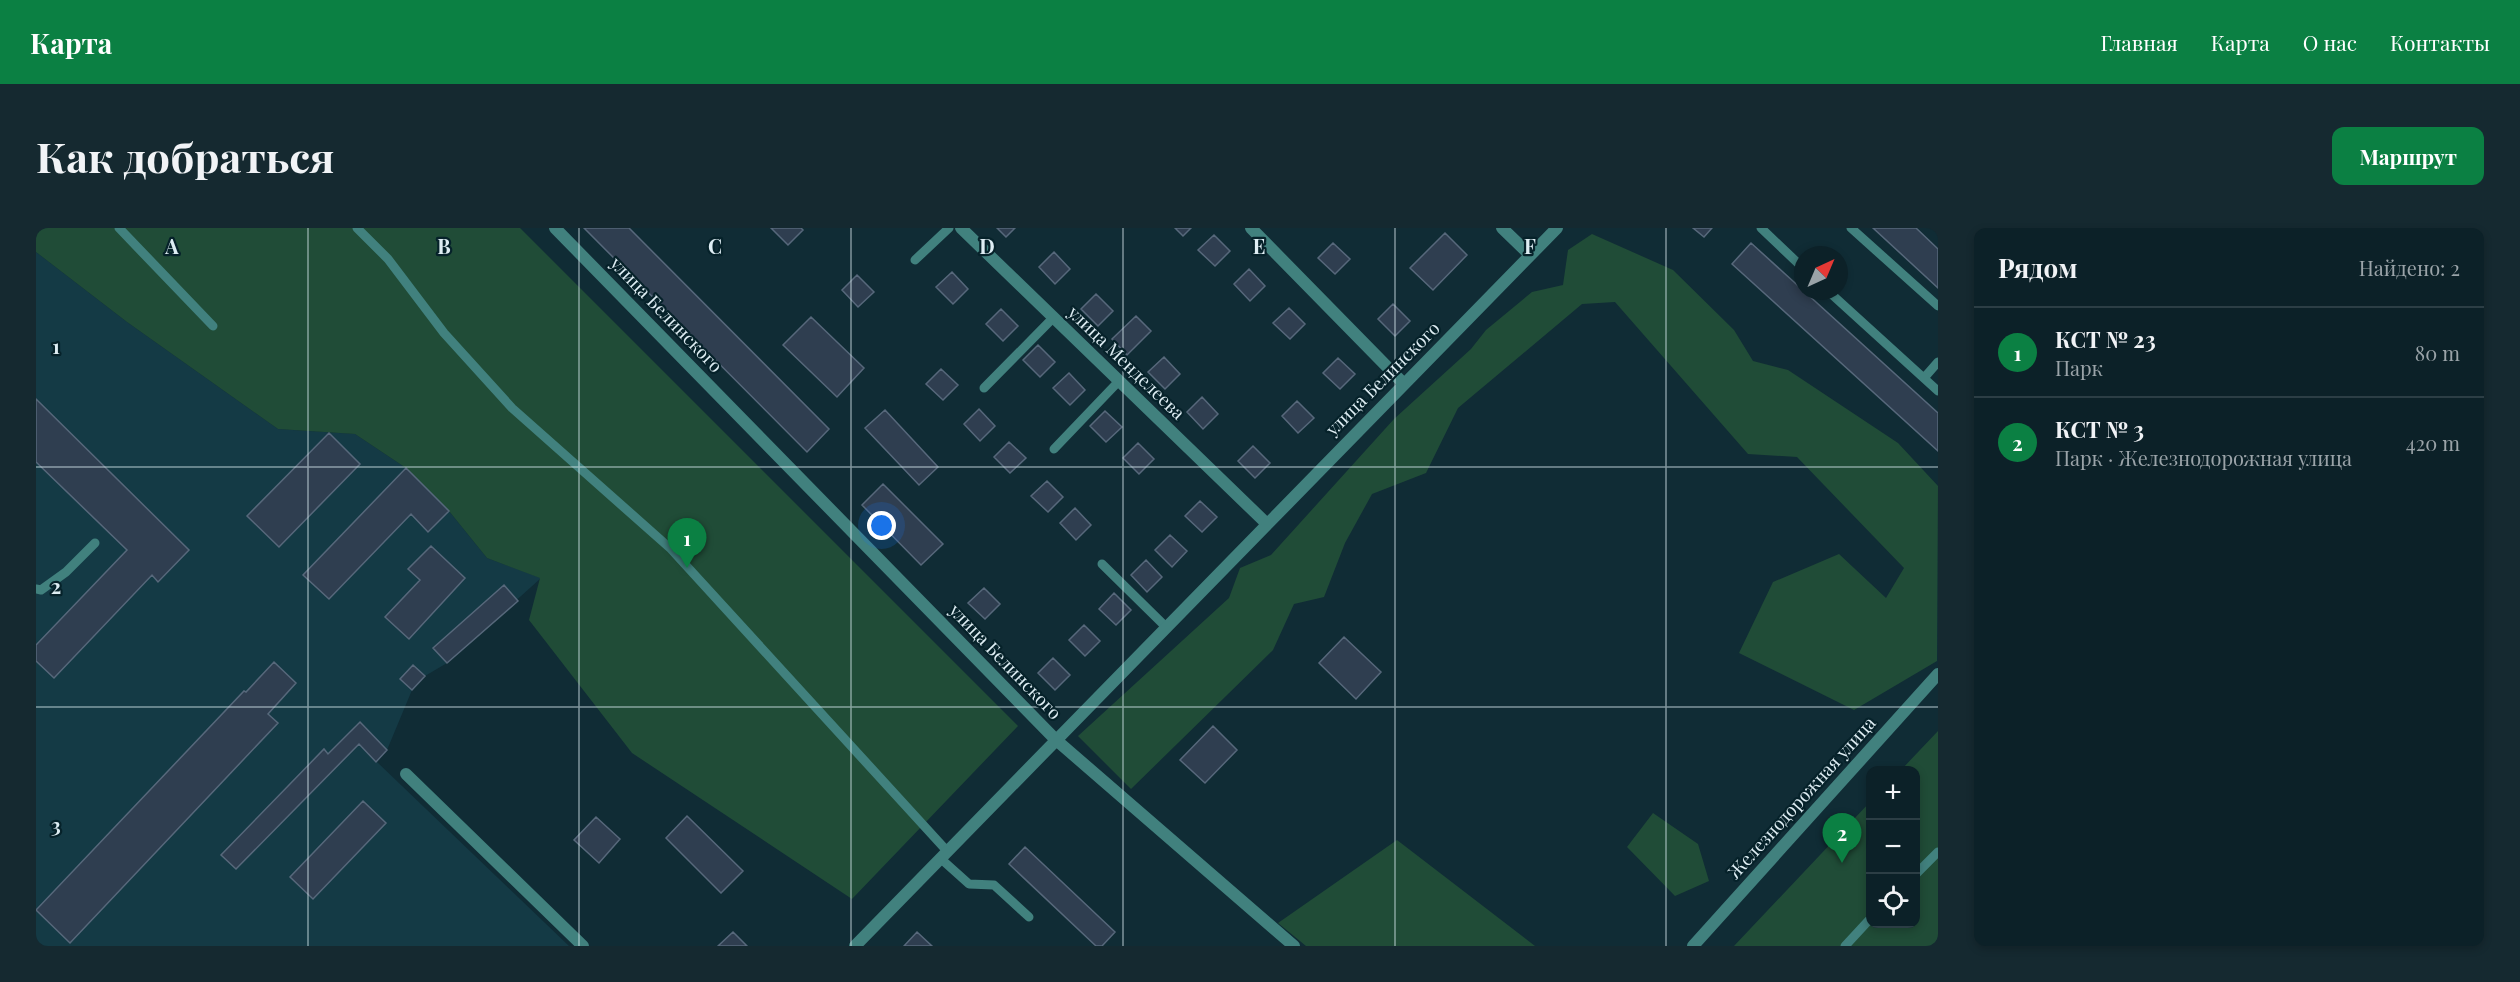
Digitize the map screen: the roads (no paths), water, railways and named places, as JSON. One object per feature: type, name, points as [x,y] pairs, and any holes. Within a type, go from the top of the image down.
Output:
[{"type":"street","name":"улица Белинского","points":[[555,228],[1055,739],[1557,228]]},
{"type":"street","name":"улица Менделеева","points":[[961,228],[1266,524]]},
{"type":"street","points":[[1251,228],[1404,384]]},
{"type":"street","points":[[1502,228],[1530,255]]},
{"type":"street","name":"Железнодорожная улица","points":[[1693,946],[1938,674]]},
{"type":"street","points":[[855,946],[1055,739],[1294,946]]},
{"type":"street","points":[[406,774],[583,946]]},
{"type":"lane","points":[[119,228],[213,326]]},
{"type":"lane","points":[[357,228],[388,260],[444,333],[512,408],[671,549],[969,884],[994,885],[1029,917]]},
{"type":"lane","points":[[915,260],[949,228]]},
{"type":"lane","points":[[1761,228],[1794,259]]},
{"type":"lane","points":[[1851,228],[1938,306]]},
{"type":"lane","points":[[1838,300],[1938,391]]},
{"type":"lane","points":[[984,388],[1053,318]]},
{"type":"lane","points":[[1924,378],[1938,362]]},
{"type":"lane","points":[[1054,449],[1119,381]]},
{"type":"lane","points":[[36,589],[41,590],[66,572],[95,543]]},
{"type":"lane","points":[[1102,564],[1165,626]]},
{"type":"lane","points":[[1920,870],[1938,852]]},
{"type":"lane","points":[[1845,946],[1866,923]]},
{"type":"place","name":"КСТ № 23","points":[[687,568]]},
{"type":"place","name":"КСТ № 3","points":[[1842,863]]}]
